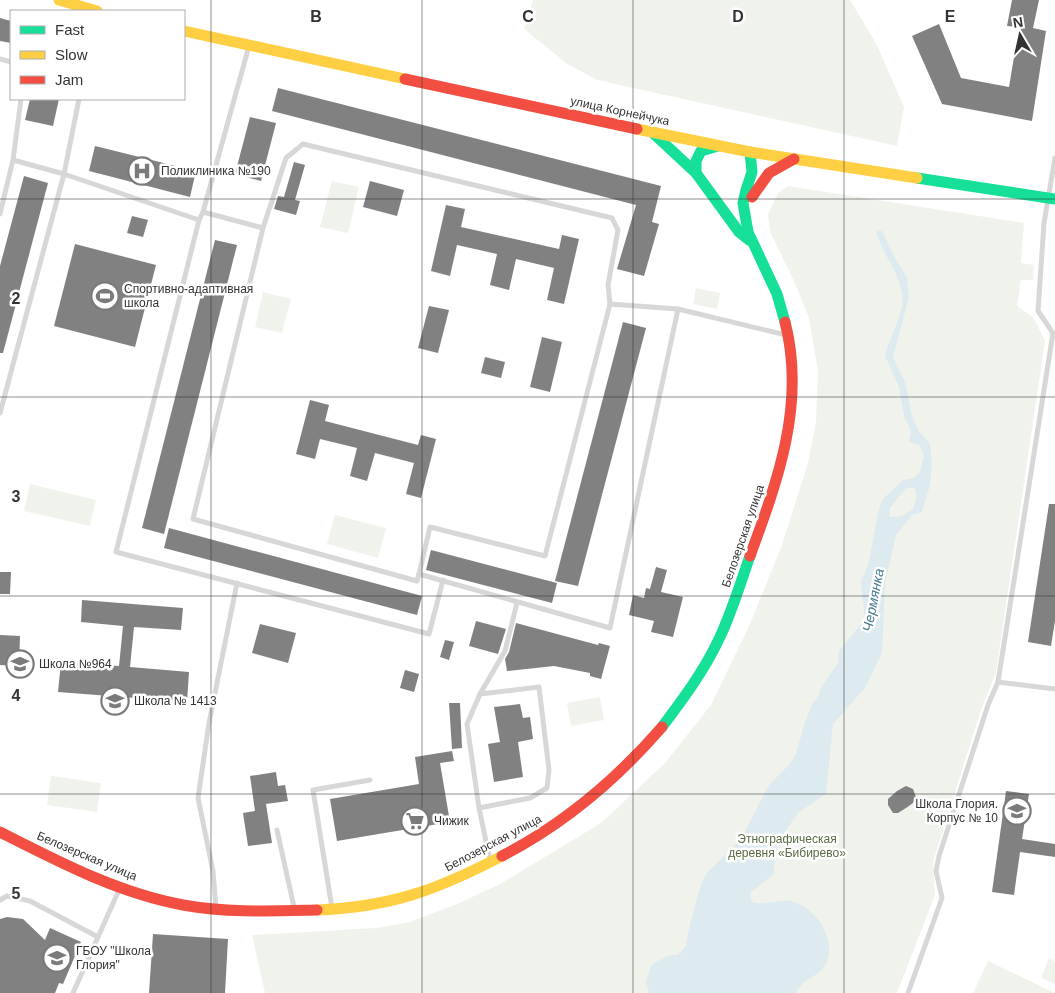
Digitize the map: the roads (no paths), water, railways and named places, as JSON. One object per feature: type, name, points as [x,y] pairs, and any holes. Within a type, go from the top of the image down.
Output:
[{"type":"street","points":[[59,0],[93,10]]},
{"type":"street","name":"улица Корнейчука","points":[[185,31],[718,146],[1051,198]]},
{"type":"street","name":"Белозерская улица","points":[[652,132],[696,173],[738,232],[749,240]]},
{"type":"street","points":[[696,173],[696,161],[701,151],[718,146]]},
{"type":"street","name":"Белозерская улица","points":[[0,832],[62,863],[120,888],[168,902],[216,910],[333,909],[376,905],[399,900],[460,878],[547,831],[576,812],[601,791],[641,752],[673,714],[709,659],[736,599],[774,490],[788,442],[793,373],[788,336],[778,299],[770,278],[749,240],[743,199],[753,175],[754,167],[750,152]]},
{"type":"street","points":[[745,214],[750,200],[769,173],[794,159]]},
{"type":"lane","points":[[249,45],[203,212],[199,220],[116,552],[428,634],[443,580]]},
{"type":"lane","points":[[0,214],[14,160],[22,100]]},
{"type":"lane","points":[[0,413],[64,174],[79,100]]},
{"type":"lane","points":[[304,144],[612,218],[618,230],[608,285],[610,304],[545,556],[430,527],[417,581],[193,519],[263,228],[286,158],[304,144]]},
{"type":"lane","points":[[908,993],[942,898],[936,871],[939,856],[988,705],[998,682],[1054,334],[1038,311],[1044,223],[1051,198],[1055,158]]},
{"type":"lane","points":[[14,160],[64,174],[199,220]]},
{"type":"lane","points":[[203,212],[263,228]]},
{"type":"lane","points":[[610,304],[678,309],[788,336]]},
{"type":"lane","points":[[419,574],[610,628],[678,309]]},
{"type":"lane","points":[[216,910],[213,871],[198,798],[209,723],[237,584]]},
{"type":"lane","points":[[491,862],[479,808],[468,724],[480,694],[505,651],[517,603]]},
{"type":"lane","points":[[998,682],[1055,688]]},
{"type":"lane","points":[[479,808],[530,798],[547,788],[549,770],[539,687],[480,694]]},
{"type":"lane","points":[[333,909],[313,790],[370,780]]},
{"type":"lane","points":[[277,830],[295,910]]},
{"type":"lane","points":[[73,993],[120,888]]},
{"type":"lane","points":[[0,900],[7,896],[30,902],[98,937]]},
{"type":"water","name":"Чермянка","points":[[876,230],[882,231],[907,277],[909,297],[893,357],[905,382],[912,416],[918,430],[930,444],[932,462],[930,485],[922,512],[912,515],[896,535],[885,583],[882,653],[865,688],[833,724],[826,794],[799,812],[778,841],[773,875],[750,893],[752,902],[790,901],[800,904],[809,910],[823,926],[829,947],[828,957],[822,970],[803,983],[796,993],[649,993],[646,981],[652,964],[670,955],[678,955],[686,946],[700,888],[706,874],[741,839],[769,785],[789,765],[796,754],[813,702],[817,699],[822,686],[838,663],[839,651],[865,619],[861,582],[869,562],[882,500],[903,480],[914,478],[920,472],[924,456],[919,445],[909,442],[911,431],[904,416],[899,387],[885,356],[902,307],[903,297],[897,277]],"holes":[[[906,488],[914,488],[917,496],[913,509],[902,516],[890,517],[889,509]]]},
{"type":"place","name":"Поликлиника №190","points":[[142,171]]},
{"type":"place","name":"Спортивно-адаптивная школа","points":[[105,296]]},
{"type":"place","name":"Школа №964","points":[[20,664]]},
{"type":"place","name":"Школа № 1413","points":[[115,701]]},
{"type":"place","name":"Школа Глория. Корпус № 10","points":[[1017,811]]},
{"type":"place","name":"Чижик","points":[[415,821]]},
{"type":"place","name":"ГБОУ \"Школа Глория\"","points":[[57,958]]},
{"type":"park label","name":"Этнографическая деревня «Бибирево»","points":[[787,846]]}]
